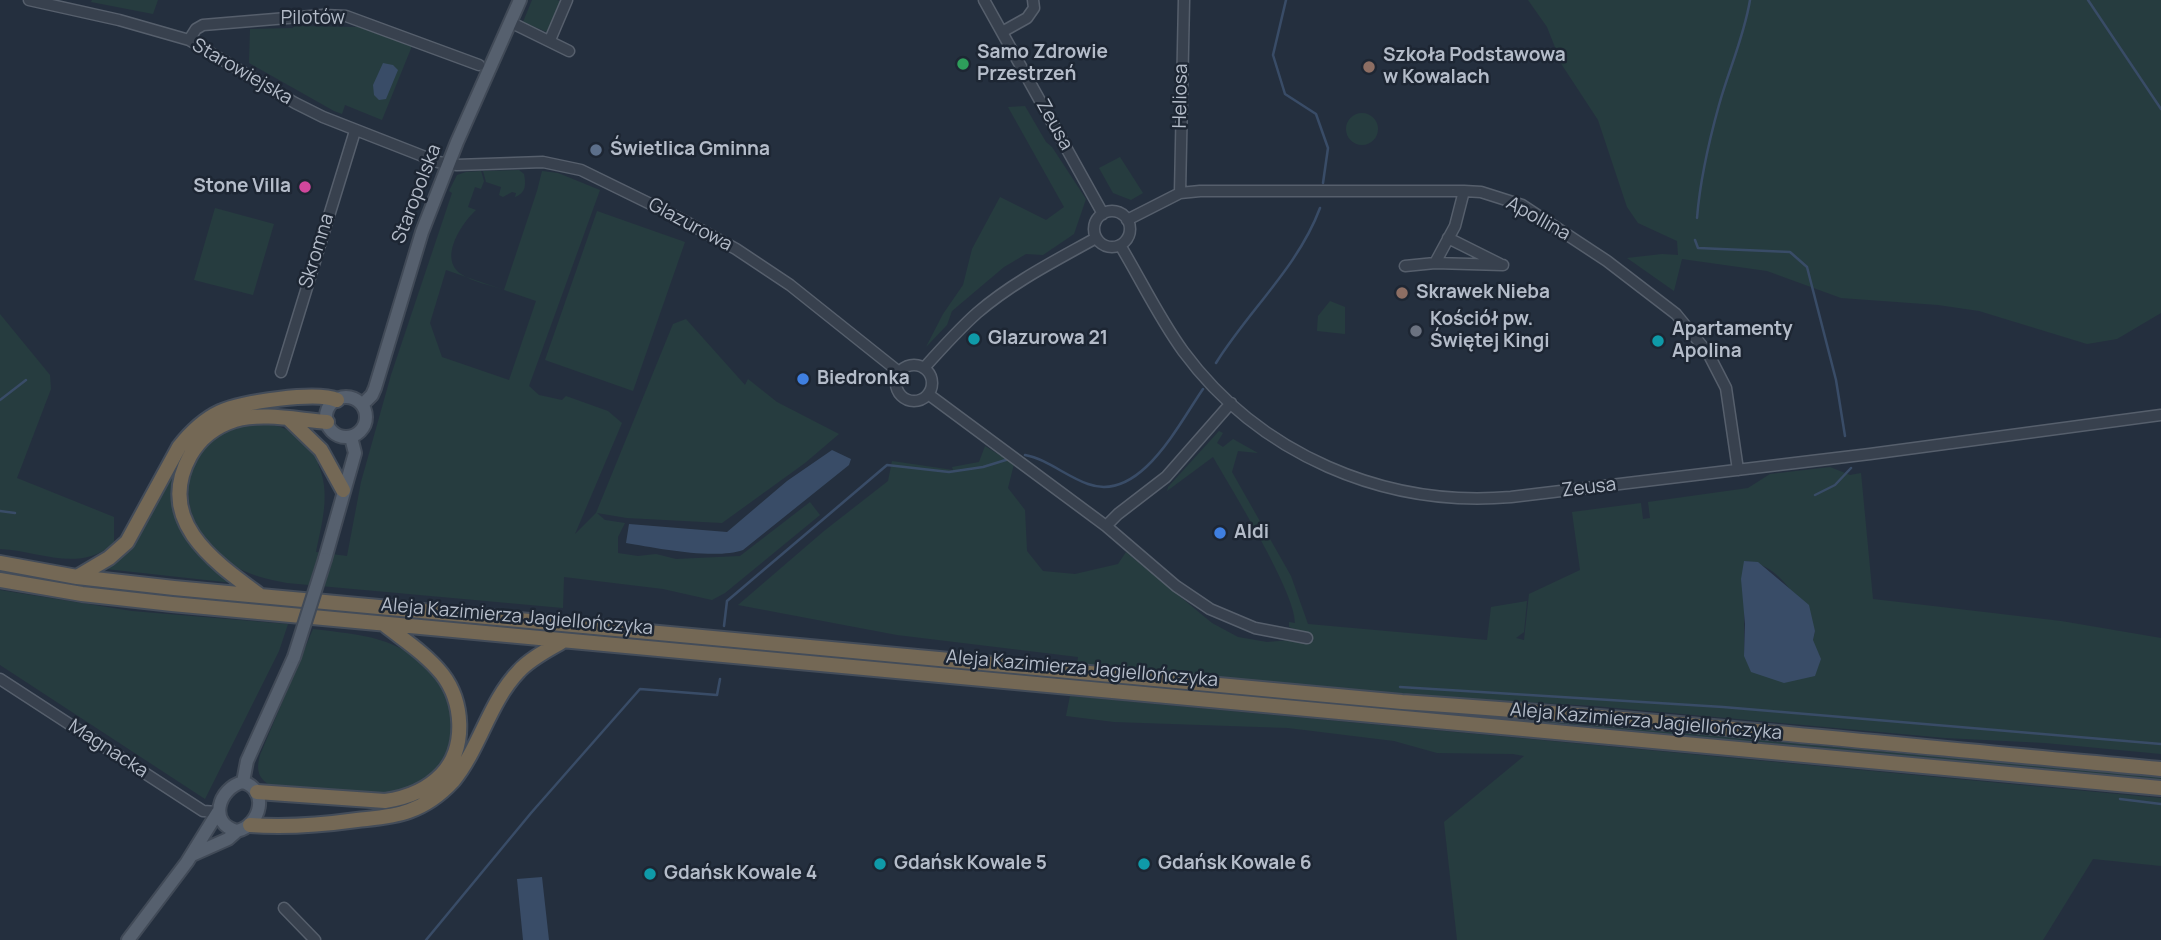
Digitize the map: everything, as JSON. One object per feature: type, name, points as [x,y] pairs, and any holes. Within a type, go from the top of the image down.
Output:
[{"type":"highway","points":[[77,577],[109,558],[127,542],[179,447],[206,420],[220,412],[250,404],[314,396],[328,396],[337,400]]},
{"type":"highway","points":[[260,596],[200,547],[183,515],[180,498],[185,465],[192,452],[215,429],[231,421],[250,417],[327,422]]},
{"type":"highway","points":[[289,419],[321,450],[343,490]]},
{"type":"highway","name":"Aleja Kazimierza Jagiellończyka","points":[[0,563],[77,577],[260,596],[1402,702],[1599,715],[1743,731],[2161,769]]},
{"type":"highway","name":"Aleja Kazimierza Jagiellończyka","points":[[0,580],[109,597],[383,624],[2161,789]]},
{"type":"highway","points":[[257,792],[385,801],[421,790],[443,773],[452,758],[458,736],[459,714],[454,694],[434,665],[383,624]]},
{"type":"highway","points":[[244,828],[307,827],[387,817],[421,806],[453,780],[469,757],[506,686],[517,672],[563,641]]},
{"type":"main road","name":"Staropolska","points":[[243,782],[247,761],[294,657],[355,453],[351,437],[365,424],[362,405],[375,388],[408,273],[448,164],[520,0]]},
{"type":"main road","points":[[351,437],[333,433],[327,422],[328,409],[337,400],[351,398],[362,405]]},
{"type":"main road","points":[[128,940],[192,855],[229,789],[243,782],[253,787],[257,792],[259,805],[257,814],[244,828],[228,839],[192,855]]},
{"type":"main road","points":[[218,812],[225,825],[244,828]]},
{"type":"street","name":"Starowiejska","points":[[29,0],[146,27],[189,40],[295,103],[355,131],[448,164]]},
{"type":"street","points":[[550,40],[567,0]]},
{"type":"street","name":"Zeusa","points":[[984,0],[1103,214]]},
{"type":"street","points":[[1002,32],[1032,13],[1032,0]]},
{"type":"street","name":"Heliosa","points":[[1181,193],[1184,0]]},
{"type":"street","name":"Pilotów","points":[[189,40],[196,29],[203,25],[323,15],[345,16],[479,65]]},
{"type":"street","points":[[510,22],[569,51]]},
{"type":"street","name":"Skromna","points":[[282,372],[355,131]]},
{"type":"street","name":"Glazurowa","points":[[448,164],[543,162],[580,170],[736,249],[790,285],[899,372]]},
{"type":"street","name":"Apollina","points":[[1127,220],[1181,193],[1225,190],[1464,191],[1481,192],[1522,205],[1607,261],[1676,314],[1708,353],[1726,387],[1738,470]]},
{"type":"street","points":[[1435,263],[1455,226],[1464,191]]},
{"type":"street","points":[[1117,212],[1127,220],[1129,234],[1121,245],[1107,246],[1096,238],[1095,225],[1103,214],[1117,212]]},
{"type":"street","points":[[925,369],[957,332],[993,300],[1043,267],[1096,238]]},
{"type":"street","points":[[1405,266],[1435,263],[1503,265],[1448,239]]},
{"type":"street","name":"Zeusa","points":[[1121,245],[1183,351],[1231,403],[1273,437],[1320,464],[1366,482],[1426,496],[1502,498],[2161,415]]},
{"type":"street","points":[[911,365],[925,369],[931,380],[928,394],[916,400],[903,397],[896,385],[899,372],[911,365]]},
{"type":"street","points":[[928,394],[1106,526],[1176,586],[1210,609],[1255,628],[1307,638]]},
{"type":"street","points":[[1106,526],[1166,477],[1231,403]]},
{"type":"street","name":"Magnacka","points":[[0,679],[203,811],[218,812]]},
{"type":"street","points":[[284,908],[314,940]]},
{"type":"green space","points":[[158,0],[153,14],[91,2]]},
{"type":"green space","points":[[532,0],[563,2],[549,33],[523,22]]},
{"type":"green space","points":[[1528,0],[2161,0],[2161,313],[2117,339],[2087,344],[1979,311],[1938,305],[1841,298],[1767,271],[1682,259],[1674,291],[1627,258],[1678,255],[1677,241],[1638,223],[1627,207],[1598,120],[1562,65],[1547,27]]},
{"type":"green space","points":[[294,26],[359,27],[412,46],[382,120],[345,105],[342,114],[334,111],[249,63],[250,29]]},
{"type":"green space","points":[[1025,106],[1046,142],[1086,199],[1074,234],[1043,255],[1026,254],[1004,267],[952,311],[947,325],[926,347],[943,314],[963,285],[972,249],[1000,197],[1046,220],[1064,207],[1008,107]]},
{"type":"green space","points":[[1362,113],[1373,118],[1378,129],[1373,140],[1362,145],[1351,140],[1346,129],[1351,118]]},
{"type":"green space","points":[[1120,157],[1143,193],[1131,200],[1113,193],[1099,168]]},
{"type":"green space","points":[[519,170],[524,174],[525,185],[523,191],[515,197],[516,193],[512,192],[503,197],[499,195],[501,187],[486,182],[483,171]]},
{"type":"green space","points":[[481,171],[484,181],[481,189],[475,187],[468,207],[476,210],[459,232],[452,250],[454,267],[466,277],[446,270],[430,323],[442,357],[509,380],[536,301],[504,290],[542,171],[558,173],[600,190],[529,386],[539,395],[562,400],[566,396],[608,411],[622,423],[575,534],[596,513],[673,324],[686,319],[745,385],[748,379],[777,402],[839,434],[805,463],[722,523],[627,518],[597,513],[605,520],[625,523],[618,537],[618,553],[638,556],[656,554],[676,559],[740,556],[810,502],[820,515],[725,593],[712,600],[663,589],[564,577],[563,608],[287,583],[237,568],[210,545],[196,524],[189,501],[189,478],[197,457],[211,440],[233,428],[271,425],[288,430],[303,440],[321,462],[318,464],[325,497],[316,552],[347,556],[361,482],[391,375],[452,193],[449,191],[457,175]]},
{"type":"green space","points":[[215,208],[274,224],[253,295],[194,280]]},
{"type":"green space","points":[[597,211],[685,242],[633,391],[545,360]]},
{"type":"green space","points":[[1330,301],[1345,307],[1345,334],[1317,331],[1318,316]]},
{"type":"green space","points":[[0,314],[50,375],[51,389],[17,478],[114,517],[114,544],[100,553],[72,559],[0,549]]},
{"type":"green space","points":[[1219,431],[1223,433],[1217,443],[1223,447],[1233,439],[1258,453],[1238,451],[1232,472],[1291,576],[1308,624],[1487,640],[1491,607],[1527,601],[1524,632],[1516,638],[1524,640],[1529,594],[1580,570],[1572,512],[1641,503],[1643,519],[1650,518],[1648,502],[1748,488],[1770,474],[1830,467],[1850,475],[1861,473],[1873,599],[2061,621],[2161,638],[2161,754],[2045,743],[1945,738],[1595,706],[1395,695],[1077,664],[1078,657],[897,635],[738,605],[824,531],[888,481],[892,461],[953,470],[952,467],[979,462],[985,446],[1014,464],[1008,488],[1025,510],[1027,551],[1043,571],[1075,574],[1118,564],[1126,552],[1212,623],[1238,637],[1267,642],[1290,640],[1295,629],[1289,627],[1289,622],[1295,623],[1285,589],[1261,540],[1213,457],[1167,491]],"holes":[[[1744,561],[1757,563],[1779,576],[1787,586],[1815,631],[1813,640],[1744,656]]]},
{"type":"green space","points":[[178,462],[174,500],[183,532],[203,559],[233,583],[97,568],[111,562]]},
{"type":"green space","points":[[0,590],[132,611],[288,624],[279,651],[205,799],[0,665]]},
{"type":"green space","points":[[313,629],[363,636],[393,645],[421,662],[439,681],[449,702],[452,733],[449,749],[442,763],[426,781],[404,791],[367,795],[271,786],[263,780],[258,769],[260,755]]},
{"type":"green space","points":[[1074,677],[2161,777],[2161,783],[1073,682]]},
{"type":"green space","points":[[1070,696],[2161,798],[2161,866],[2093,859],[2043,940],[1457,940],[1444,822],[1524,756],[1437,753],[1394,741],[1288,728],[1114,722],[1066,716]]},
{"type":"water","points":[[383,63],[393,65],[398,70],[386,99],[379,100],[374,95],[373,85]]},
{"type":"water","points":[[832,450],[851,459],[849,465],[743,550],[717,554],[626,543],[629,524],[727,532],[787,481]]},
{"type":"water","points":[[1744,561],[1758,562],[1809,605],[1815,631],[1813,640],[1821,659],[1815,676],[1784,683],[1751,672],[1744,656],[1745,624],[1741,579]]},
{"type":"water","points":[[542,877],[549,940],[523,940],[517,879]]},
{"type":"waterway","points":[[1286,0],[1273,55],[1285,94],[1316,114],[1328,148],[1323,183]]},
{"type":"waterway","points":[[1697,218],[1712,132],[1750,0]]},
{"type":"waterway","points":[[2088,0],[2161,109]]},
{"type":"waterway","points":[[1216,363],[1299,250],[1320,208]]},
{"type":"waterway","points":[[1695,240],[1698,248],[1790,252],[1807,267],[1836,380],[1845,436]]},
{"type":"waterway","points":[[0,400],[26,380]]},
{"type":"waterway","points":[[1025,455],[1041,460],[1088,484],[1107,487],[1124,482],[1141,472],[1156,457],[1203,389]]},
{"type":"waterway","points":[[724,626],[727,601],[887,465],[949,472],[983,467],[1009,459]]},
{"type":"waterway","points":[[1815,495],[1835,485],[1851,468]]},
{"type":"waterway","points":[[0,511],[15,513]]},
{"type":"waterway","points":[[426,940],[531,813],[640,689],[717,695],[720,679]]},
{"type":"waterway","points":[[1400,687],[1723,707],[2161,744]]},
{"type":"waterway","points":[[2120,799],[2161,804]]},
{"type":"place","name":"Samo Zdrowie Przestrzeń","points":[[963,64]]},
{"type":"place","name":"Szkoła Podstawowa w Kowalach","points":[[1369,67]]},
{"type":"place","name":"Świetlica Gminna","points":[[596,150]]},
{"type":"place","name":"Stone Villa","points":[[305,187]]},
{"type":"place","name":"Skrawek Nieba","points":[[1402,293]]},
{"type":"place","name":"Kościół pw. Świętej Kingi","points":[[1416,331]]},
{"type":"place","name":"Glazurowa 21","points":[[974,339]]},
{"type":"place","name":"Apartamenty Apolina","points":[[1658,341]]},
{"type":"place","name":"Biedronka","points":[[803,379]]},
{"type":"place","name":"Aldi","points":[[1220,533]]},
{"type":"place","name":"Gdańsk Kowale 5","points":[[880,864]]},
{"type":"place","name":"Gdańsk Kowale 6","points":[[1144,864]]},
{"type":"place","name":"Gdańsk Kowale 4","points":[[650,874]]}]
